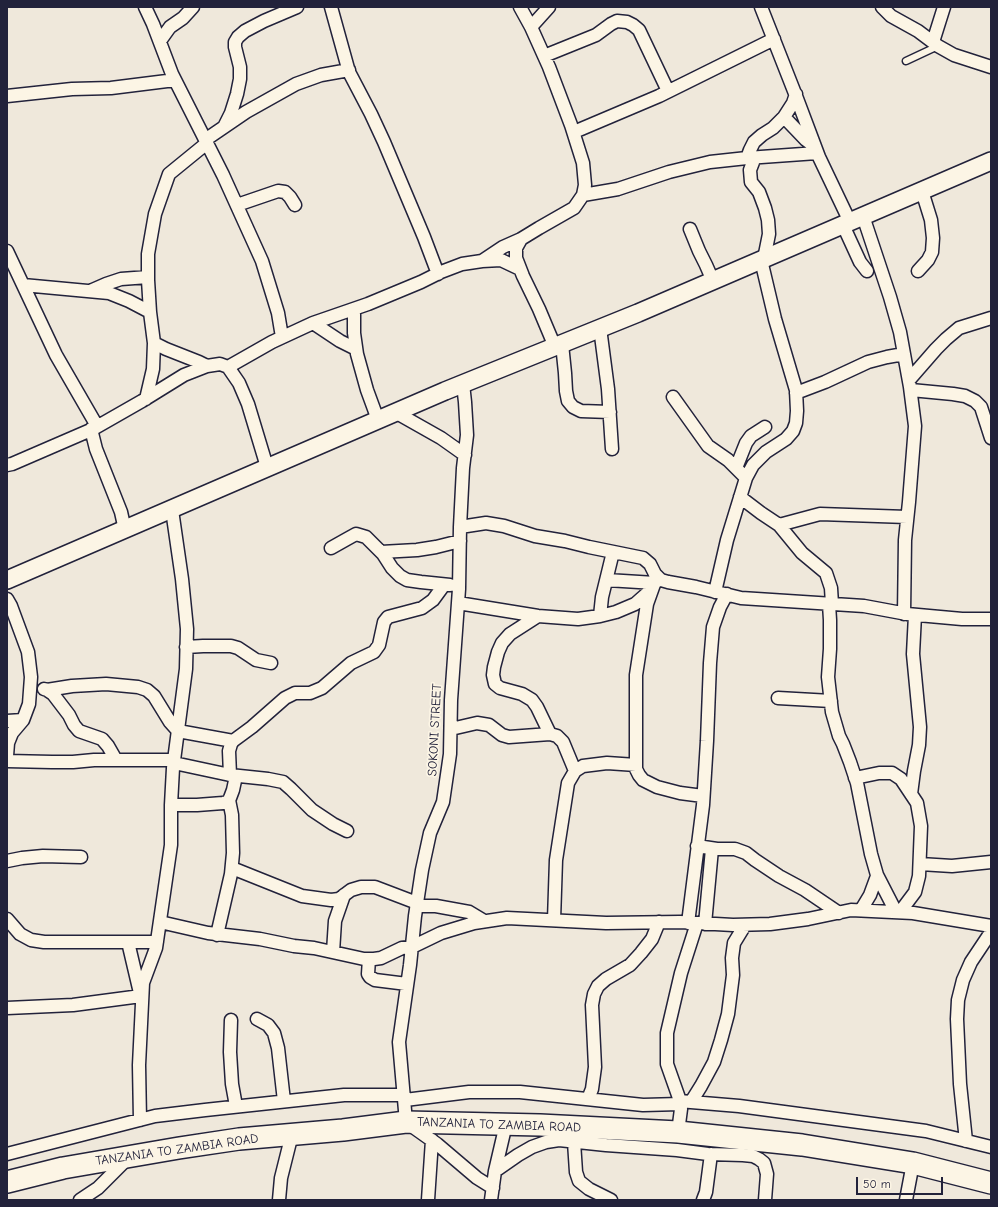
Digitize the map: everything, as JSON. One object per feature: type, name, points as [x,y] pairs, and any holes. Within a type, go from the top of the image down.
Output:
[{"type":"highway","name":"TANZANIA TO ZAMBIA ROAD","points":[[7,1182],[63,1168],[239,1139],[343,1130],[406,1122],[506,1124],[678,1132],[802,1145],[913,1163],[991,1183]]},
{"type":"street","points":[[145,7],[150,13],[175,80],[223,174],[262,261],[278,313],[282,337]]},
{"type":"street","points":[[160,41],[170,27],[183,18],[193,7]]},
{"type":"street","points":[[223,128],[231,113],[237,94],[240,67],[235,42],[238,37],[245,31],[264,21],[297,7]]},
{"type":"street","points":[[331,7],[349,70],[384,142],[438,274]]},
{"type":"street","points":[[482,261],[503,247],[521,240],[574,208],[583,195],[585,185],[583,163],[574,132],[544,56],[520,7]]},
{"type":"street","points":[[531,27],[549,7]]},
{"type":"street","points":[[760,7],[796,94],[816,149],[890,297],[900,332],[910,385],[915,426],[905,540],[909,614],[920,727],[919,745],[911,794]]},
{"type":"street","points":[[882,7],[891,16],[918,31],[954,55],[991,67]]},
{"type":"street","points":[[936,44],[944,7]]},
{"type":"street","points":[[544,56],[596,35],[611,24],[627,22],[639,30],[668,91]]},
{"type":"street","points":[[574,132],[668,91],[774,39]]},
{"type":"street","points":[[146,399],[153,369],[154,343],[150,312],[148,254],[155,214],[169,174],[206,141],[246,112],[296,84],[321,74],[349,70]]},
{"type":"street","points":[[7,96],[72,89],[111,88],[175,80]]},
{"type":"street","points":[[697,923],[697,846],[703,796],[707,741],[710,663],[713,627],[720,607],[727,540],[746,478],[753,465],[766,452],[786,439],[793,432],[797,411],[796,393],[767,290],[762,259],[768,234],[768,220],[759,192],[751,182],[750,150],[754,142],[773,128],[784,116],[793,103],[796,94]]},
{"type":"street","points":[[784,116],[816,149]]},
{"type":"street","points":[[583,195],[618,189],[669,172],[710,162],[816,149]]},
{"type":"street","points":[[7,580],[172,510],[395,412],[712,281],[991,161]]},
{"type":"street","points":[[237,206],[252,199],[278,191],[285,192],[295,205]]},
{"type":"street","points":[[918,271],[928,260],[932,252],[934,238],[931,220],[922,191]]},
{"type":"street","points":[[852,221],[860,262],[867,271]]},
{"type":"street","points":[[690,229],[712,281]]},
{"type":"street","points":[[521,240],[516,248],[516,258],[520,269],[559,345],[566,373],[566,391],[568,401],[573,407],[581,411],[610,412]]},
{"type":"street","points":[[7,251],[56,355],[94,428],[96,449],[121,512],[125,530]]},
{"type":"street","points":[[228,367],[282,337],[313,323],[354,309],[462,264],[501,260],[520,269]]},
{"type":"street","points":[[7,272],[22,282],[109,293],[129,300],[150,312]]},
{"type":"street","points":[[90,291],[121,279],[148,277]]},
{"type":"street","points":[[354,309],[356,350],[366,390],[378,420]]},
{"type":"street","points":[[910,385],[936,349],[959,328],[991,318]]},
{"type":"street","points":[[313,323],[356,350]]},
{"type":"street","points":[[600,328],[608,389],[612,449]]},
{"type":"street","points":[[154,343],[207,366]]},
{"type":"street","points":[[796,393],[825,382],[868,362],[887,356],[904,354]]},
{"type":"street","points":[[7,465],[94,428],[146,399],[184,375],[207,366],[220,364],[228,367],[239,383],[248,404],[267,467]]},
{"type":"street","name":"SOKONI STREET","points":[[406,1122],[400,1042],[416,904],[430,832],[443,802],[450,754],[450,700],[458,603],[460,527],[467,435],[466,402],[463,384]]},
{"type":"street","points":[[910,385],[965,396],[975,401],[981,407],[991,438]]},
{"type":"street","points":[[673,397],[708,446],[728,460],[746,478]]},
{"type":"street","points":[[395,412],[442,438],[465,455]]},
{"type":"street","points":[[736,468],[746,443],[751,436],[765,427]]},
{"type":"street","points":[[740,497],[779,525],[802,553],[826,573],[831,588],[828,677],[835,725],[848,756],[855,778],[877,876],[898,912]]},
{"type":"street","points":[[140,1120],[139,1066],[141,997],[143,983],[156,948],[171,845],[171,805],[174,762],[186,669],[187,629],[182,579],[172,510]]},
{"type":"street","points":[[779,525],[820,514],[908,517]]},
{"type":"street","points":[[460,527],[486,523],[504,526],[535,536],[643,558],[650,564],[655,574],[655,583],[647,604],[636,675],[636,769],[643,780],[657,787],[680,793],[703,796]]},
{"type":"street","points":[[332,548],[356,534],[366,537],[381,552],[392,568],[400,576],[407,580],[459,586]]},
{"type":"street","points":[[381,552],[416,550],[460,541]]},
{"type":"street","points":[[600,616],[602,597],[613,552]]},
{"type":"street","points":[[607,580],[655,583]]},
{"type":"street","points":[[458,603],[538,616],[578,619],[616,612],[635,604],[655,583],[661,580],[741,598],[864,606],[909,614],[962,619],[991,619]]},
{"type":"street","points":[[217,935],[232,868],[232,815],[229,800],[233,790],[233,775],[229,751],[230,744],[285,698],[294,693],[310,693],[322,688],[351,663],[374,652],[379,645],[384,622],[388,617],[422,608],[433,600],[444,585]]},
{"type":"street","points":[[7,599],[28,652],[31,677],[29,704],[23,720],[12,733],[8,743],[7,756]]},
{"type":"street","points":[[538,616],[510,634],[502,642],[498,652],[493,675],[495,684],[500,688],[522,694],[532,700],[550,734]]},
{"type":"street","points":[[186,647],[231,646],[238,648],[256,660],[271,663]]},
{"type":"street","points":[[31,686],[48,690],[106,684],[147,690],[154,696],[170,722],[178,731],[233,741]]},
{"type":"street","points":[[48,690],[69,714],[74,726],[79,731],[102,739],[116,760]]},
{"type":"street","points":[[778,698],[831,701]]},
{"type":"street","points":[[7,721],[23,720]]},
{"type":"street","points":[[451,729],[477,723],[489,724],[502,735],[509,737],[550,734],[557,736],[563,742],[575,771]]},
{"type":"street","points":[[7,761],[73,762],[116,760],[174,762],[233,775],[283,782],[312,810],[333,824],[347,831]]},
{"type":"street","points":[[554,920],[556,860],[568,783],[575,771],[583,766],[607,763],[636,765]]},
{"type":"street","points":[[855,778],[879,773],[892,773],[901,779],[917,803],[921,826],[919,876],[915,892],[898,912]]},
{"type":"street","points":[[171,805],[223,803],[229,800]]},
{"type":"street","points":[[697,846],[712,849],[735,850],[746,853],[773,872],[839,912]]},
{"type":"street","points":[[678,1132],[683,1102],[674,1084],[667,1064],[667,1033],[681,973],[697,923],[712,849]]},
{"type":"street","points":[[7,861],[43,856],[80,857]]},
{"type":"street","points":[[920,864],[952,866],[991,862]]},
{"type":"street","points":[[232,868],[302,896],[330,900],[338,899],[351,890],[361,887],[375,887],[416,904],[469,912],[484,922]]},
{"type":"street","points":[[861,910],[870,895],[877,876]]},
{"type":"street","points":[[333,952],[336,921],[344,895]]},
{"type":"street","points":[[160,922],[217,935],[260,939],[364,959],[381,958],[402,948],[412,947],[441,933],[474,923],[507,918],[606,923],[658,922],[745,925],[770,924],[808,919],[851,910],[861,910],[913,913],[991,926]]},
{"type":"street","points":[[7,919],[20,934],[31,940],[44,942],[157,942]]},
{"type":"street","points":[[588,1099],[592,1089],[595,1067],[592,1005],[594,994],[598,986],[606,979],[630,965],[641,953],[652,939],[658,922]]},
{"type":"street","points":[[683,1102],[701,1086],[714,1062],[722,1040],[728,1014],[733,975],[732,958],[734,943],[745,925]]},
{"type":"street","points":[[966,1141],[960,1084],[957,1019],[958,1000],[971,962],[991,932]]},
{"type":"street","points":[[128,942],[141,997]]},
{"type":"street","points":[[369,959],[368,974],[370,977],[375,980],[407,984]]},
{"type":"street","points":[[7,1008],[73,1005],[141,997]]},
{"type":"street","points":[[257,1019],[268,1025],[274,1033],[278,1048],[284,1101]]},
{"type":"street","points":[[231,1020],[230,1052],[232,1084],[236,1106]]},
{"type":"street","points":[[7,1154],[155,1116],[344,1095],[404,1098],[469,1092],[520,1092],[643,1105],[683,1102],[739,1106],[926,1131],[991,1147]]},
{"type":"street","points":[[406,1122],[432,1140],[477,1178],[492,1194]]},
{"type":"street","points":[[492,1194],[495,1171],[506,1124]]},
{"type":"street","points":[[279,1200],[281,1178],[292,1134]]},
{"type":"street","points":[[428,1200],[432,1140]]},
{"type":"street","points":[[495,1171],[532,1147],[546,1142],[559,1140],[638,1148],[753,1156],[764,1163],[767,1174],[765,1200]]},
{"type":"street","points":[[574,1142],[576,1172],[579,1181],[589,1189],[611,1200]]},
{"type":"street","points":[[703,1200],[706,1192],[711,1154]]},
{"type":"street","points":[[80,1200],[98,1188],[130,1156]]},
{"type":"street","points":[[906,1200],[913,1163]]},
{"type":"lane","points":[[906,60],[936,44]]}]
